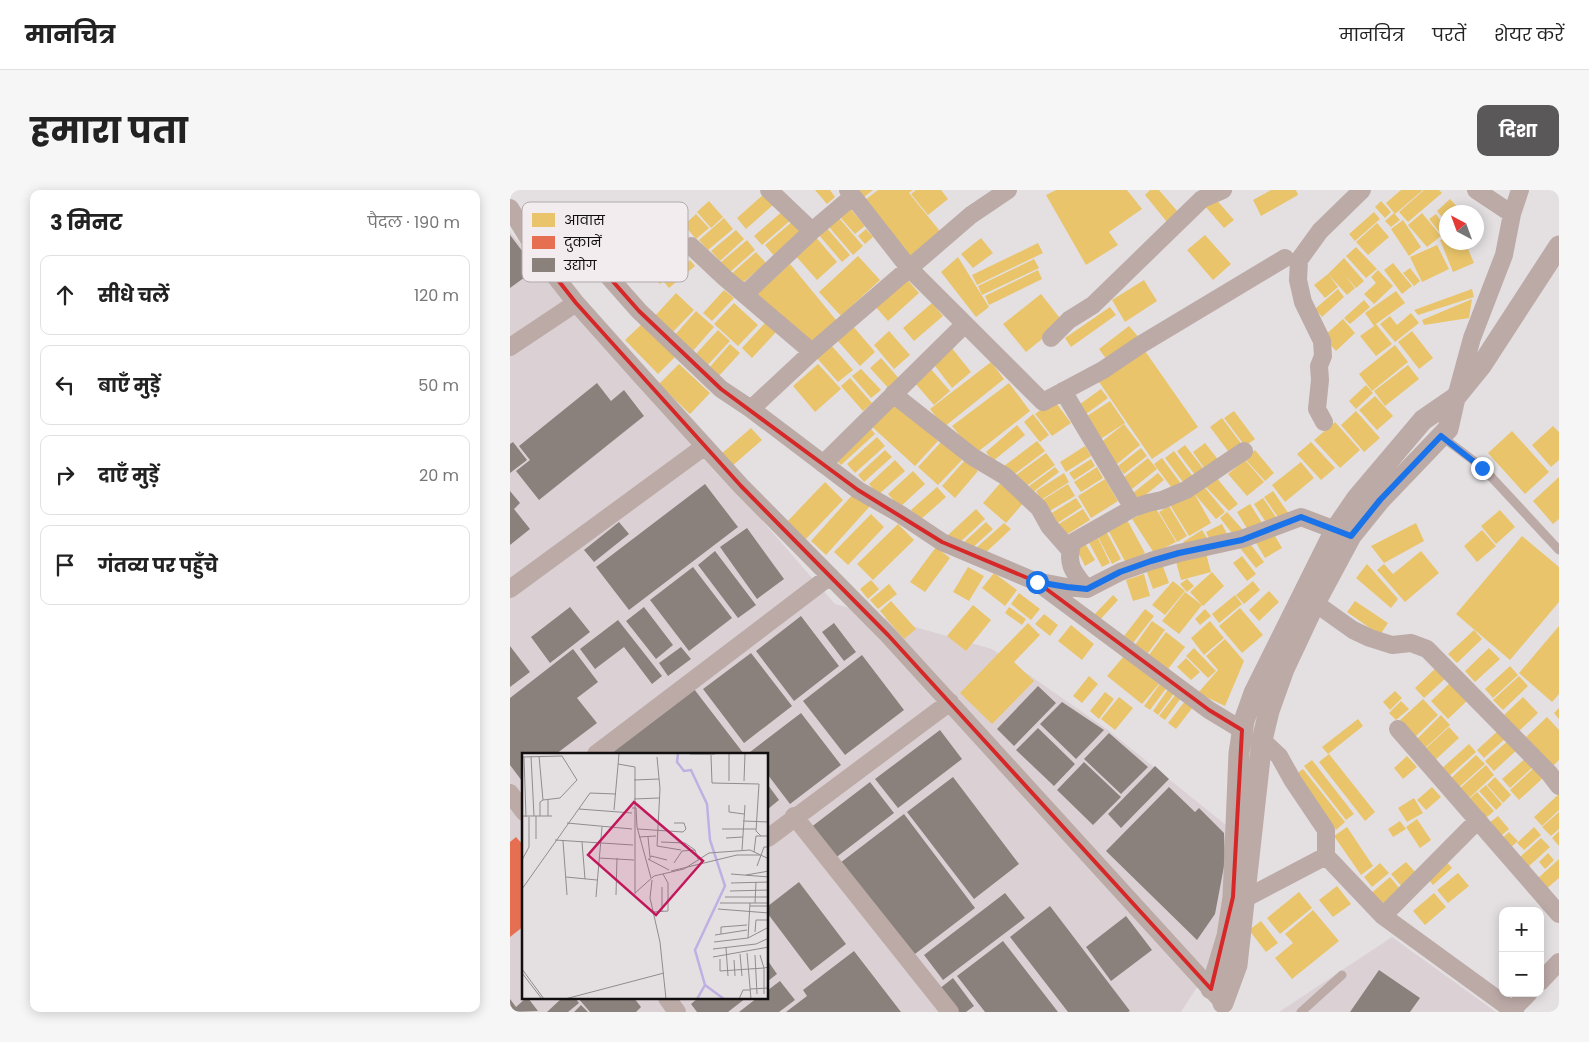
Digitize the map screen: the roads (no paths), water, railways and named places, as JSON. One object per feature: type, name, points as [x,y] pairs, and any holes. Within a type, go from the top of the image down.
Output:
[{"type":"street","points":[[769,190],[812,231]]},
{"type":"street","points":[[751,409],[812,352],[971,215],[1008,190]]},
{"type":"street","points":[[1051,338],[1069,320],[1093,305],[1202,199],[1223,190]]},
{"type":"street","points":[[1324,422],[1316,408],[1320,380],[1319,366],[1323,356],[1322,341],[1303,302],[1298,280],[1299,260],[1320,231],[1362,190]]},
{"type":"street","points":[[1476,190],[1512,214]]},
{"type":"street","points":[[1217,996],[1237,965],[1246,898],[1262,740],[1269,711],[1284,669],[1315,603],[1343,533],[1380,500],[1448,429],[1472,338],[1504,255],[1512,214],[1520,190]]},
{"type":"street","points":[[745,294],[850,193],[909,268],[1043,402],[1103,370],[1140,345],[1285,258]]},
{"type":"street","points":[[510,208],[522,228]]},
{"type":"street","points":[[691,246],[812,352]]},
{"type":"street","points":[[1217,996],[1233,897],[1239,753],[1242,730],[1254,693],[1374,476],[1423,420],[1456,398],[1481,366],[1559,246]]},
{"type":"street","points":[[559,282],[576,303],[741,486],[888,635],[1217,996]]},
{"type":"street","points":[[614,282],[646,318],[721,390],[751,409],[858,490],[900,514],[942,542],[1037,582],[1087,589],[1120,572],[1151,561],[1242,540],[1301,517],[1343,533]]},
{"type":"street","points":[[510,347],[576,303]]},
{"type":"street","points":[[823,464],[965,324]]},
{"type":"street","points":[[1063,390],[1133,508]]},
{"type":"street","points":[[893,394],[973,457],[1005,476],[1039,508],[1049,526],[1070,550]]},
{"type":"street","points":[[510,589],[705,446]]},
{"type":"street","points":[[1087,589],[1073,572],[1069,557],[1073,542],[1133,508],[1162,500],[1186,490],[1244,451]]},
{"type":"street","points":[[597,753],[830,576]]},
{"type":"street","points":[[1037,582],[1209,710],[1242,730]]},
{"type":"street","points":[[1315,603],[1353,630],[1370,638],[1392,645],[1411,643],[1427,650],[1549,773],[1559,786]]},
{"type":"street","points":[[769,837],[794,816],[950,702]]},
{"type":"street","points":[[1398,729],[1559,914]]},
{"type":"street","points":[[1262,740],[1279,756],[1293,781],[1326,830],[1326,856],[1383,916],[1514,1011],[1526,997]]},
{"type":"street","points":[[510,793],[520,813]]},
{"type":"street","points":[[794,816],[950,1012]]},
{"type":"street","points":[[1383,916],[1478,820]]},
{"type":"street","points":[[1246,898],[1326,856]]},
{"type":"street","points":[[1544,978],[1559,962]]},
{"type":"street","points":[[668,1000],[677,1012]]},
{"type":"lane","points":[[1441,436],[1482,468],[1559,550]]},
{"type":"lane","points":[[1301,1012],[1342,975]]}]
